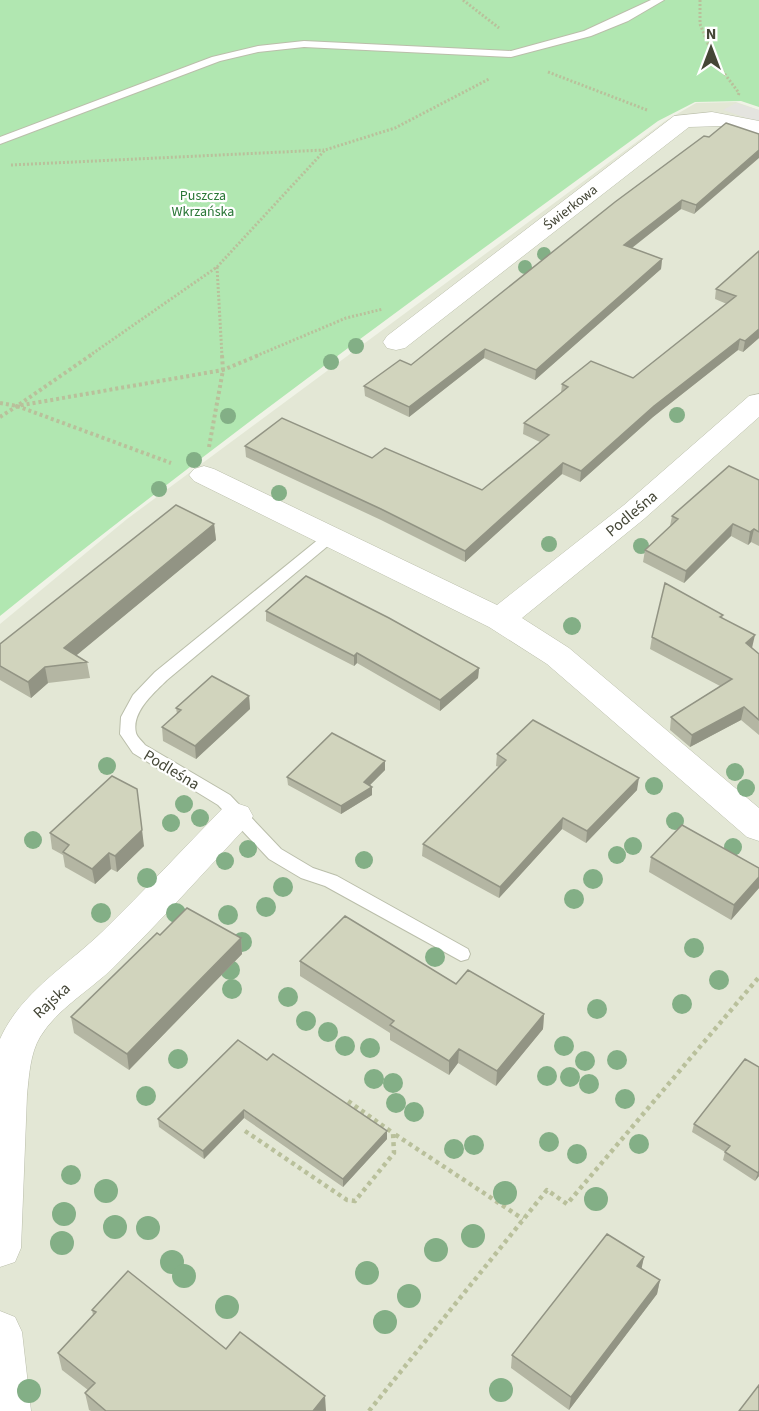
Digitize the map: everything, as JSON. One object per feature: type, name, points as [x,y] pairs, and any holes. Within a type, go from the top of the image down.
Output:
[{"type":"street","points":[[682,121],[698,118],[730,119],[759,128]]},
{"type":"street","name":"Świerkowa","points":[[396,342],[682,121]]},
{"type":"street","name":"Podleśna","points":[[500,619],[634,512],[759,402]]},
{"type":"street","points":[[204,476],[500,619],[558,656],[759,828]]},
{"type":"street","name":"Rajska","points":[[0,1248],[6,1092],[15,1050],[26,1023],[47,1000],[96,962],[236,816]]},
{"type":"street","points":[[0,1332],[8,1411]]},
{"type":"lane","points":[[0,141],[216,59],[258,49],[315,44],[511,54],[597,31],[659,0]]},
{"type":"lane","name":"Podleśna","points":[[330,537],[161,676],[139,699],[129,717],[128,734],[139,749],[224,800],[236,816],[274,854],[307,873],[331,881],[461,954]]},
{"type":"path","points":[[700,0],[700,24],[711,52],[739,93],[730,119]]},
{"type":"path","points":[[511,54],[552,74],[650,112],[682,121]]},
{"type":"path","points":[[0,165],[324,150],[395,128],[512,66],[511,54]]},
{"type":"path","points":[[0,417],[217,267],[324,150]]},
{"type":"path","points":[[0,403],[17,406],[204,476],[223,370],[217,267]]},
{"type":"path","points":[[17,406],[223,370],[346,318],[384,309],[439,309]]},
{"type":"path","points":[[369,1411],[547,1190],[567,1204],[759,977]]},
{"type":"path","points":[[342,1108],[348,1101],[524,1220]]},
{"type":"path","points":[[245,1131],[347,1200],[355,1201],[394,1153],[393,1133]]},
{"type":"shaded area","points":[[736,102],[759,110],[759,1411],[0,1411],[0,624],[127,519],[665,121],[696,103]]},
{"type":"shaded area","points":[[736,103],[759,110],[759,122],[723,110]]},
{"type":"green space","name":"Puszcza Wkrzańska","points":[[0,0],[759,0],[759,107],[741,101],[695,102],[658,121],[244,426],[0,616]]},
{"type":"building","points":[[726,123],[759,134],[759,150],[696,205],[682,200],[624,245],[662,259],[536,370],[485,349],[409,407],[364,386],[400,360],[411,365],[615,202],[704,136],[709,137]]},
{"type":"building","points":[[759,251],[759,329],[745,341],[740,339],[654,406],[581,471],[563,463],[465,551],[245,446],[282,418],[372,458],[385,448],[482,490],[549,435],[524,423],[568,387],[562,384],[591,361],[633,378],[736,296],[716,289]]},
{"type":"building","points":[[729,466],[759,480],[759,532],[754,529],[750,532],[733,524],[686,571],[645,550],[678,519],[672,516]]},
{"type":"building","points":[[176,505],[214,524],[64,648],[87,662],[45,667],[28,682],[0,666],[0,644]]},
{"type":"building","points":[[306,576],[389,618],[479,668],[440,700],[357,653],[354,656],[266,611]]},
{"type":"building","points":[[665,583],[723,615],[720,617],[755,635],[746,643],[759,654],[759,720],[744,707],[692,735],[671,717],[732,679],[652,637]]},
{"type":"building","points":[[212,676],[249,696],[195,746],[162,727],[181,710],[176,708]]},
{"type":"building","points":[[533,720],[639,778],[587,831],[563,818],[500,887],[423,844],[506,760],[497,754]]},
{"type":"building","points":[[332,733],[385,761],[364,782],[372,787],[341,806],[287,777]]},
{"type":"building","points":[[112,776],[137,789],[142,830],[115,856],[109,853],[92,869],[63,852],[69,845],[50,833]]},
{"type":"building","points":[[682,825],[759,868],[759,877],[734,905],[651,857]]},
{"type":"building","points":[[187,908],[241,938],[127,1054],[71,1017],[157,933],[160,935]]},
{"type":"building","points":[[345,916],[456,984],[468,970],[544,1014],[497,1071],[459,1049],[449,1061],[390,1025],[394,1021],[300,961]]},
{"type":"building","points":[[238,1040],[267,1060],[273,1054],[387,1131],[343,1179],[244,1110],[203,1151],[158,1119]]},
{"type":"building","points":[[745,1059],[759,1067],[758,1173],[725,1152],[730,1146],[694,1124]]},
{"type":"building","points":[[607,1234],[644,1257],[637,1266],[660,1280],[571,1397],[512,1355]]},
{"type":"building","points":[[128,1271],[226,1349],[240,1332],[325,1396],[313,1411],[106,1411],[85,1393],[95,1383],[58,1353],[96,1312],[92,1310]]},
{"type":"building","points":[[759,1385],[759,1411],[739,1411]]}]
